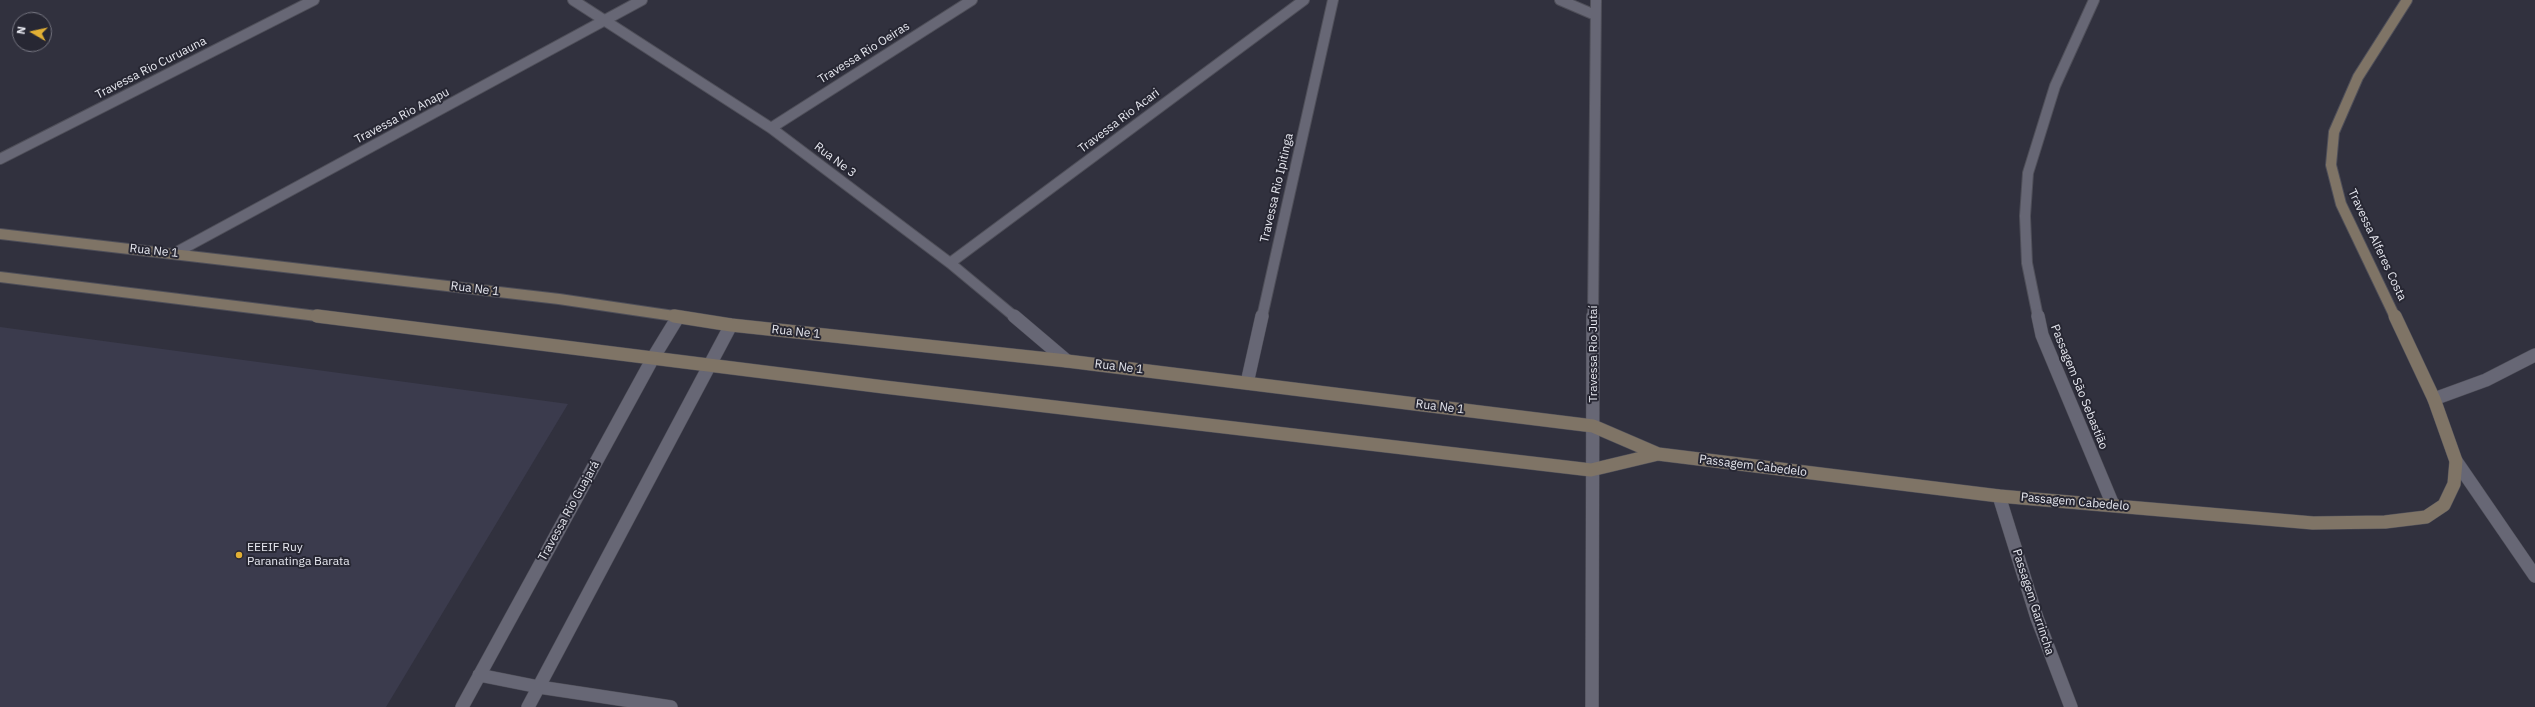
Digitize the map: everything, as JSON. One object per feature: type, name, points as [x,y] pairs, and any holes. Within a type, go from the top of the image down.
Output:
[{"type":"street","name":"Travessa Rio Curuauna","points":[[0,159],[314,0]]},
{"type":"street","name":"Rua Ne 3","points":[[573,0],[770,128],[950,263],[1067,361]]},
{"type":"street","name":"Travessa Rio Anapu","points":[[175,253],[642,0]]},
{"type":"street","name":"Travessa Rio Oeiras","points":[[770,128],[972,0]]},
{"type":"street","name":"Travessa Rio Acari","points":[[950,263],[1304,0]]},
{"type":"street","name":"Travessa Rio Ipitinga","points":[[1247,383],[1333,0]]},
{"type":"street","points":[[1560,0],[1595,15]]},
{"type":"street","name":"Travessa Rio Jutaí","points":[[1592,707],[1591,470],[1593,426],[1596,0]]},
{"type":"street","name":"Passagem São Sebastião","points":[[2094,0],[2055,86],[2028,173],[2026,216],[2027,263],[2042,335],[2113,505]]},
{"type":"street","name":"Travessa Alferes Costa","points":[[2407,0],[2358,77],[2334,132],[2331,165],[2341,204],[2434,399],[2456,461]]},
{"type":"street","name":"Rua Ne 1","points":[[0,234],[175,253],[559,299],[731,325],[1067,361],[1593,426]]},
{"type":"street","points":[[0,277],[710,366],[1591,470]]},
{"type":"street","name":"Travessa Rio Guajará","points":[[462,707],[653,358],[678,316]]},
{"type":"street","points":[[528,707],[731,325]]},
{"type":"street","points":[[2434,399],[2486,380],[2535,355]]},
{"type":"street","name":"Passagem Cabedelo","points":[[1593,426],[1658,454],[1999,496],[2313,523],[2384,522],[2426,517],[2444,505],[2454,484],[2456,461]]},
{"type":"street","name":"Passagem Cabedelo","points":[[1591,470],[1658,454]]},
{"type":"street","points":[[2456,461],[2535,576]]},
{"type":"street","name":"Passagem Garrincha","points":[[1999,496],[2037,618],[2071,707]]},
{"type":"street","points":[[479,676],[539,687],[671,707]]},
{"type":"shaded area","name":"EEEIF Ruy Paranatinga Barata","points":[[0,327],[568,404],[386,707],[0,707]]},
{"type":"place","name":"EEEIF Ruy Paranatinga Barata","points":[[239,555]]}]
